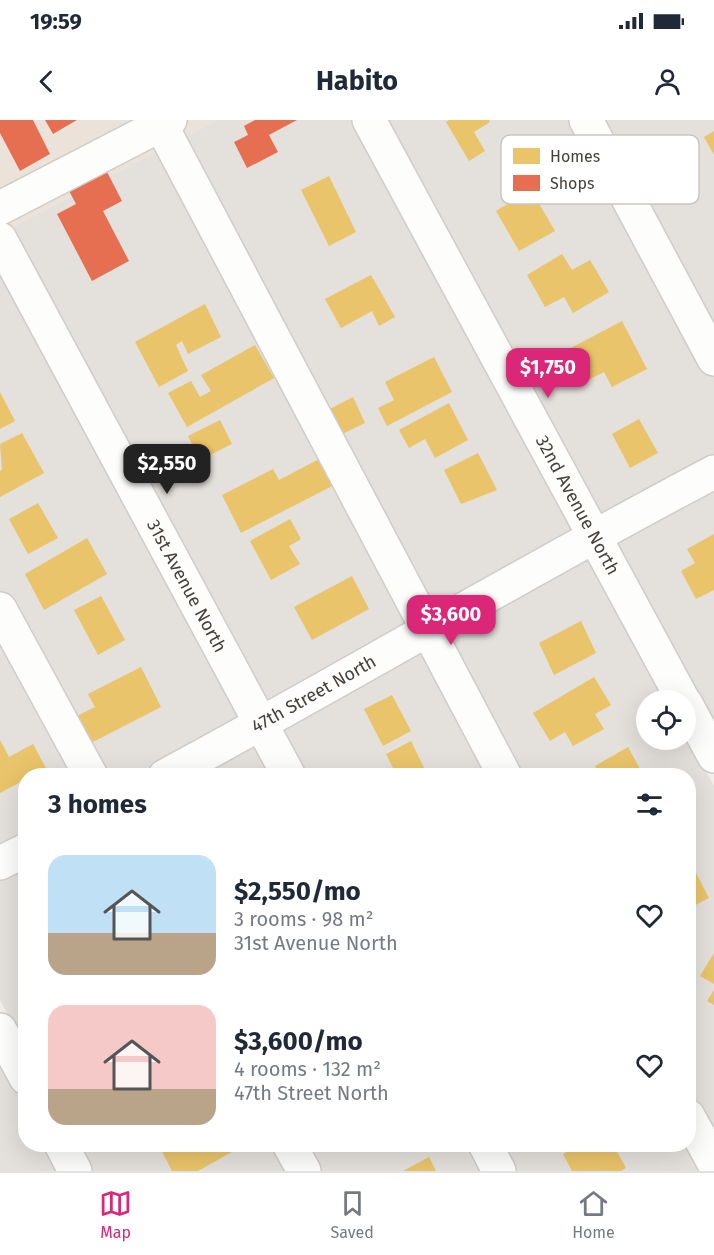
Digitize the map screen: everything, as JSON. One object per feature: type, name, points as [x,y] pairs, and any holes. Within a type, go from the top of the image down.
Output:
[{"type":"street","name":"32nd Avenue North","points":[[369,120],[677,690]]},
{"type":"street","points":[[586,120],[594,135]]},
{"type":"street","points":[[0,208],[166,123],[427,630],[501,768]]},
{"type":"street","points":[[631,204],[714,359]]},
{"type":"street","name":"31st Avenue North","points":[[0,239],[285,768]]},
{"type":"street","name":"47th Street North","points":[[180,768],[262,724],[592,536],[714,472]]},
{"type":"street","points":[[0,609],[87,768]]},
{"type":"street","name":"32nd Avenue North","points":[[696,724],[714,756]]},
{"type":"street","points":[[0,863],[18,854]]},
{"type":"street","points":[[0,1030],[18,1063]]},
{"type":"street","points":[[696,1130],[714,1163]]},
{"type":"street","points":[[65,1152],[75,1171]]},
{"type":"street","points":[[293,1152],[304,1171]]},
{"type":"street","points":[[489,1152],[499,1171]]},
{"type":"shaded area","points":[[0,120],[217,120],[11,228],[0,209]]},
{"type":"shaded area","points":[[217,120],[352,120],[573,532],[268,705],[11,228]]},
{"type":"shaded area","points":[[385,120],[714,120],[714,457],[599,518]]},
{"type":"shaded area","points":[[0,270],[243,719],[150,768],[18,768],[18,839],[0,848]]},
{"type":"shaded area","points":[[714,487],[714,726],[696,690],[611,540]]},
{"type":"shaded area","points":[[586,554],[661,690],[636,690],[636,750],[695,750],[714,786],[714,1171],[516,1171],[506,1152],[696,1152],[696,768],[302,768],[281,728]]},
{"type":"shaded area","points":[[255,742],[269,768],[207,768]]},
{"type":"shaded area","points":[[18,868],[18,1034],[0,1000],[0,878]]},
{"type":"shaded area","points":[[0,1061],[18,1096],[18,1152],[49,1152],[59,1171],[0,1171]]},
{"type":"shaded area","points":[[82,1152],[473,1152],[483,1171],[92,1171]]},
{"type":"building: Homes","points":[[449,120],[489,120],[490,122],[474,132],[485,151],[469,161],[446,122]]},
{"type":"building: Homes","points":[[714,131],[714,155],[704,137]]},
{"type":"building: Homes","points":[[329,176],[356,232],[329,246],[301,190]]},
{"type":"building: Homes","points":[[508,204],[539,204],[555,231],[519,251],[496,211]]},
{"type":"building: Homes","points":[[562,254],[572,270],[590,260],[609,292],[573,313],[564,297],[545,307],[527,275]]},
{"type":"building: Homes","points":[[371,275],[395,317],[379,326],[372,311],[341,328],[325,299]]},
{"type":"building: Homes","points":[[205,304],[221,337],[188,354],[182,341],[176,345],[188,371],[159,387],[135,342]]},
{"type":"building: Homes","points":[[622,321],[647,369],[612,387],[604,372],[586,381],[569,349]]},
{"type":"building: Homes","points":[[255,345],[274,378],[187,427],[168,393],[191,381],[200,397],[211,391],[201,375]]},
{"type":"building: Homes","points":[[434,357],[452,392],[387,426],[378,408],[394,400],[385,382]]},
{"type":"building: Homes","points":[[0,392],[15,421],[0,429]]},
{"type":"building: Homes","points":[[353,397],[365,423],[336,437],[324,412]]},
{"type":"building: Homes","points":[[449,403],[468,440],[435,458],[425,439],[409,448],[399,430]]},
{"type":"building: Homes","points":[[639,419],[658,453],[630,468],[612,434]]},
{"type":"building: Homes","points":[[220,420],[232,444],[200,460],[188,436]]},
{"type":"building: Homes","points":[[22,433],[44,473],[0,497],[0,471],[2,469],[0,444]]},
{"type":"building: Homes","points":[[478,453],[497,490],[461,504],[444,470]]},
{"type":"building: Homes","points":[[323,457],[336,484],[241,533],[222,495],[273,469],[279,480]]},
{"type":"building: Homes","points":[[38,503],[58,538],[28,554],[9,519]]},
{"type":"building: Homes","points":[[290,519],[301,539],[289,546],[300,564],[271,580],[250,541]]},
{"type":"building: Homes","points":[[714,534],[714,590],[696,599],[681,571],[695,563],[687,549]]},
{"type":"building: Homes","points":[[87,538],[107,574],[44,610],[25,574]]},
{"type":"building: Homes","points":[[352,576],[369,609],[312,640],[294,607]]},
{"type":"building: Homes","points":[[101,596],[125,640],[98,655],[74,610]]},
{"type":"building: Homes","points":[[581,621],[596,653],[554,675],[539,643]]},
{"type":"building: Homes","points":[[141,667],[161,707],[91,743],[77,716],[95,707],[88,694]]},
{"type":"building: Homes","points":[[594,677],[611,705],[595,714],[604,729],[573,746],[565,732],[550,741],[533,713]]},
{"type":"building: Homes","points":[[392,695],[411,731],[383,746],[364,709]]},
{"type":"building: Homes","points":[[0,740],[9,757],[33,744],[46,768],[18,768],[18,783],[0,793]]},
{"type":"building: Homes","points":[[411,741],[424,768],[393,768],[386,754]]},
{"type":"building: Homes","points":[[628,747],[640,768],[596,768],[595,766]]},
{"type":"building: Homes","points":[[696,873],[709,898],[696,905]]},
{"type":"building: Homes","points":[[714,953],[714,984],[700,976]]},
{"type":"building: Homes","points":[[714,990],[714,1005],[707,1001]]},
{"type":"building: Homes","points":[[162,1152],[232,1152],[198,1171],[172,1171]]},
{"type":"building: Homes","points":[[566,1152],[617,1152],[626,1168],[621,1171],[572,1171],[563,1154]]},
{"type":"building: Homes","points":[[429,1157],[436,1171],[403,1171]]},
{"type":"building: Shops","points":[[0,120],[33,120],[50,154],[20,171],[0,133]]},
{"type":"building: Shops","points":[[45,120],[77,120],[53,134]]},
{"type":"building: Shops","points":[[255,120],[297,120],[269,135],[278,152],[247,168],[234,142],[248,135],[244,126]]},
{"type":"building: Shops","points":[[105,168],[122,201],[103,211],[129,261],[92,281],[57,214],[76,204],[67,187]]}]
